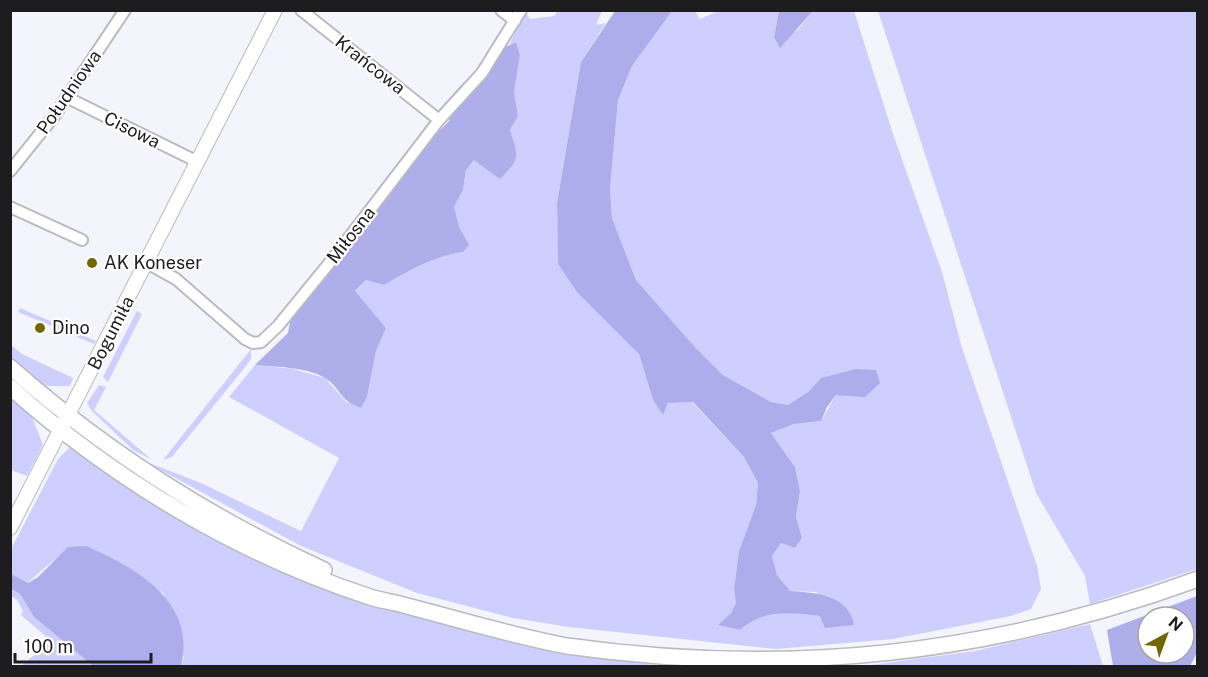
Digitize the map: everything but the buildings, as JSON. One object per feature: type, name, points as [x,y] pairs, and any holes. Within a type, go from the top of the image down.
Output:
[{"type":"main road","points":[[10,367],[65,422],[163,501],[229,538],[284,564],[354,591],[491,630],[568,646],[646,657],[729,663],[818,662],[897,656],[974,644],[1054,625],[1098,613],[1197,579]]},
{"type":"main road","points":[[10,387],[160,481],[265,541],[404,604]]},
{"type":"street","name":"Południowa","points":[[10,171],[66,97],[125,10]]},
{"type":"street","name":"Bogumiła","points":[[10,528],[276,10]]},
{"type":"street","name":"Krańcowa","points":[[301,10],[439,120]]},
{"type":"street","points":[[501,10],[515,21]]},
{"type":"street","name":"Miłosna","points":[[147,263],[171,275],[245,339],[253,343],[261,342],[278,326],[331,261],[439,120],[482,73],[521,10]]},
{"type":"street","name":"Cisowa","points":[[66,97],[198,162]]},
{"type":"street","points":[[10,207],[82,240]]},
{"type":"shaded area","points":[[558,11],[602,11],[596,25],[606,23],[581,62],[557,203],[558,264],[639,354],[653,400],[663,414],[668,403],[692,402],[744,457],[758,483],[756,505],[739,551],[734,589],[736,603],[731,613],[719,625],[740,630],[759,618],[778,613],[820,616],[817,592],[790,591],[777,575],[772,556],[781,543],[795,548],[802,538],[796,517],[800,491],[795,467],[771,433],[794,424],[821,421],[836,395],[821,378],[808,392],[788,405],[771,402],[723,375],[694,346],[636,280],[612,218],[610,189],[618,100],[632,66],[672,11],[695,11],[700,19],[718,11],[779,11],[774,37],[797,31],[813,11],[854,11],[893,134],[942,272],[962,348],[1037,566],[1041,589],[1031,609],[1011,616],[893,639],[776,649],[569,627],[513,618],[417,593],[301,546],[144,461],[201,483],[301,531],[339,458],[229,397],[255,365],[293,369],[325,378],[347,403],[367,397],[376,351],[386,328],[355,292],[366,280],[384,285],[432,261],[463,252],[454,207],[463,190],[466,170],[474,160],[514,143],[510,130],[518,116],[514,92],[520,55],[516,42],[509,45],[526,12],[530,19],[554,16]]},
{"type":"shaded area","points":[[615,11],[672,11],[632,66],[618,100],[610,189],[612,218],[636,280],[694,346],[723,375],[771,402],[788,405],[808,392],[821,378],[856,369],[876,370],[880,383],[865,397],[836,395],[821,421],[794,424],[771,433],[795,467],[800,491],[796,517],[802,538],[795,548],[781,543],[772,556],[777,575],[790,591],[820,594],[838,601],[851,615],[854,625],[825,628],[820,616],[787,613],[758,618],[740,630],[718,625],[731,613],[736,603],[734,589],[739,551],[756,505],[758,483],[744,457],[693,402],[668,403],[663,415],[653,400],[639,354],[577,292],[558,264],[557,203],[581,62]]},
{"type":"shaded area","points":[[779,11],[813,11],[780,48],[774,37]]},
{"type":"shaded area","points":[[878,11],[1197,11],[1197,569],[1090,604],[1085,576],[1036,493]]},
{"type":"shaded area","points":[[516,42],[520,55],[514,92],[518,116],[510,130],[516,157],[511,167],[500,179],[474,160],[466,170],[463,190],[454,207],[459,227],[469,245],[463,252],[412,269],[384,285],[366,280],[355,291],[386,328],[376,351],[367,397],[361,408],[344,398],[330,382],[317,374],[291,368],[255,365],[288,333],[290,322],[418,153],[450,120],[438,111],[464,82],[475,89],[479,86],[503,48]]},
{"type":"shaded area","points":[[20,308],[96,341],[94,344],[18,312]]},
{"type":"shaded area","points":[[137,311],[142,314],[108,382],[103,377]]},
{"type":"shaded area","points":[[10,344],[22,354],[73,378],[70,386],[43,386],[11,362]]},
{"type":"shaded area","points":[[251,349],[251,359],[246,366],[172,457],[163,460]]},
{"type":"shaded area","points":[[99,385],[106,387],[94,410],[152,460],[133,450],[92,411],[87,403]]},
{"type":"shaded area","points":[[10,392],[32,417],[43,445],[27,476],[11,470]]},
{"type":"shaded area","points":[[70,447],[76,447],[128,482],[402,611],[488,637],[619,661],[667,666],[181,666],[184,657],[164,594],[124,566],[85,546],[54,560],[27,583],[11,574],[10,551],[58,459]]},
{"type":"shaded area","points":[[86,546],[142,576],[171,605],[180,623],[184,643],[181,666],[93,666],[34,617],[20,594],[11,589],[11,574],[28,583],[38,577],[68,547]]},
{"type":"shaded area","points":[[11,589],[20,594],[34,617],[93,666],[21,666],[51,641],[21,615],[23,611],[17,600],[11,596]]},
{"type":"shaded area","points":[[1197,596],[1196,655],[1196,605],[1173,605]]},
{"type":"shaded area","points":[[1136,619],[1136,665],[1191,665],[1190,666],[1113,666],[1107,630]]},
{"type":"shaded area","points":[[1090,624],[1103,666],[863,666],[975,651]]},
{"type":"place","name":"AK Koneser","points":[[92,263]]},
{"type":"place","name":"Dino","points":[[40,328]]}]
